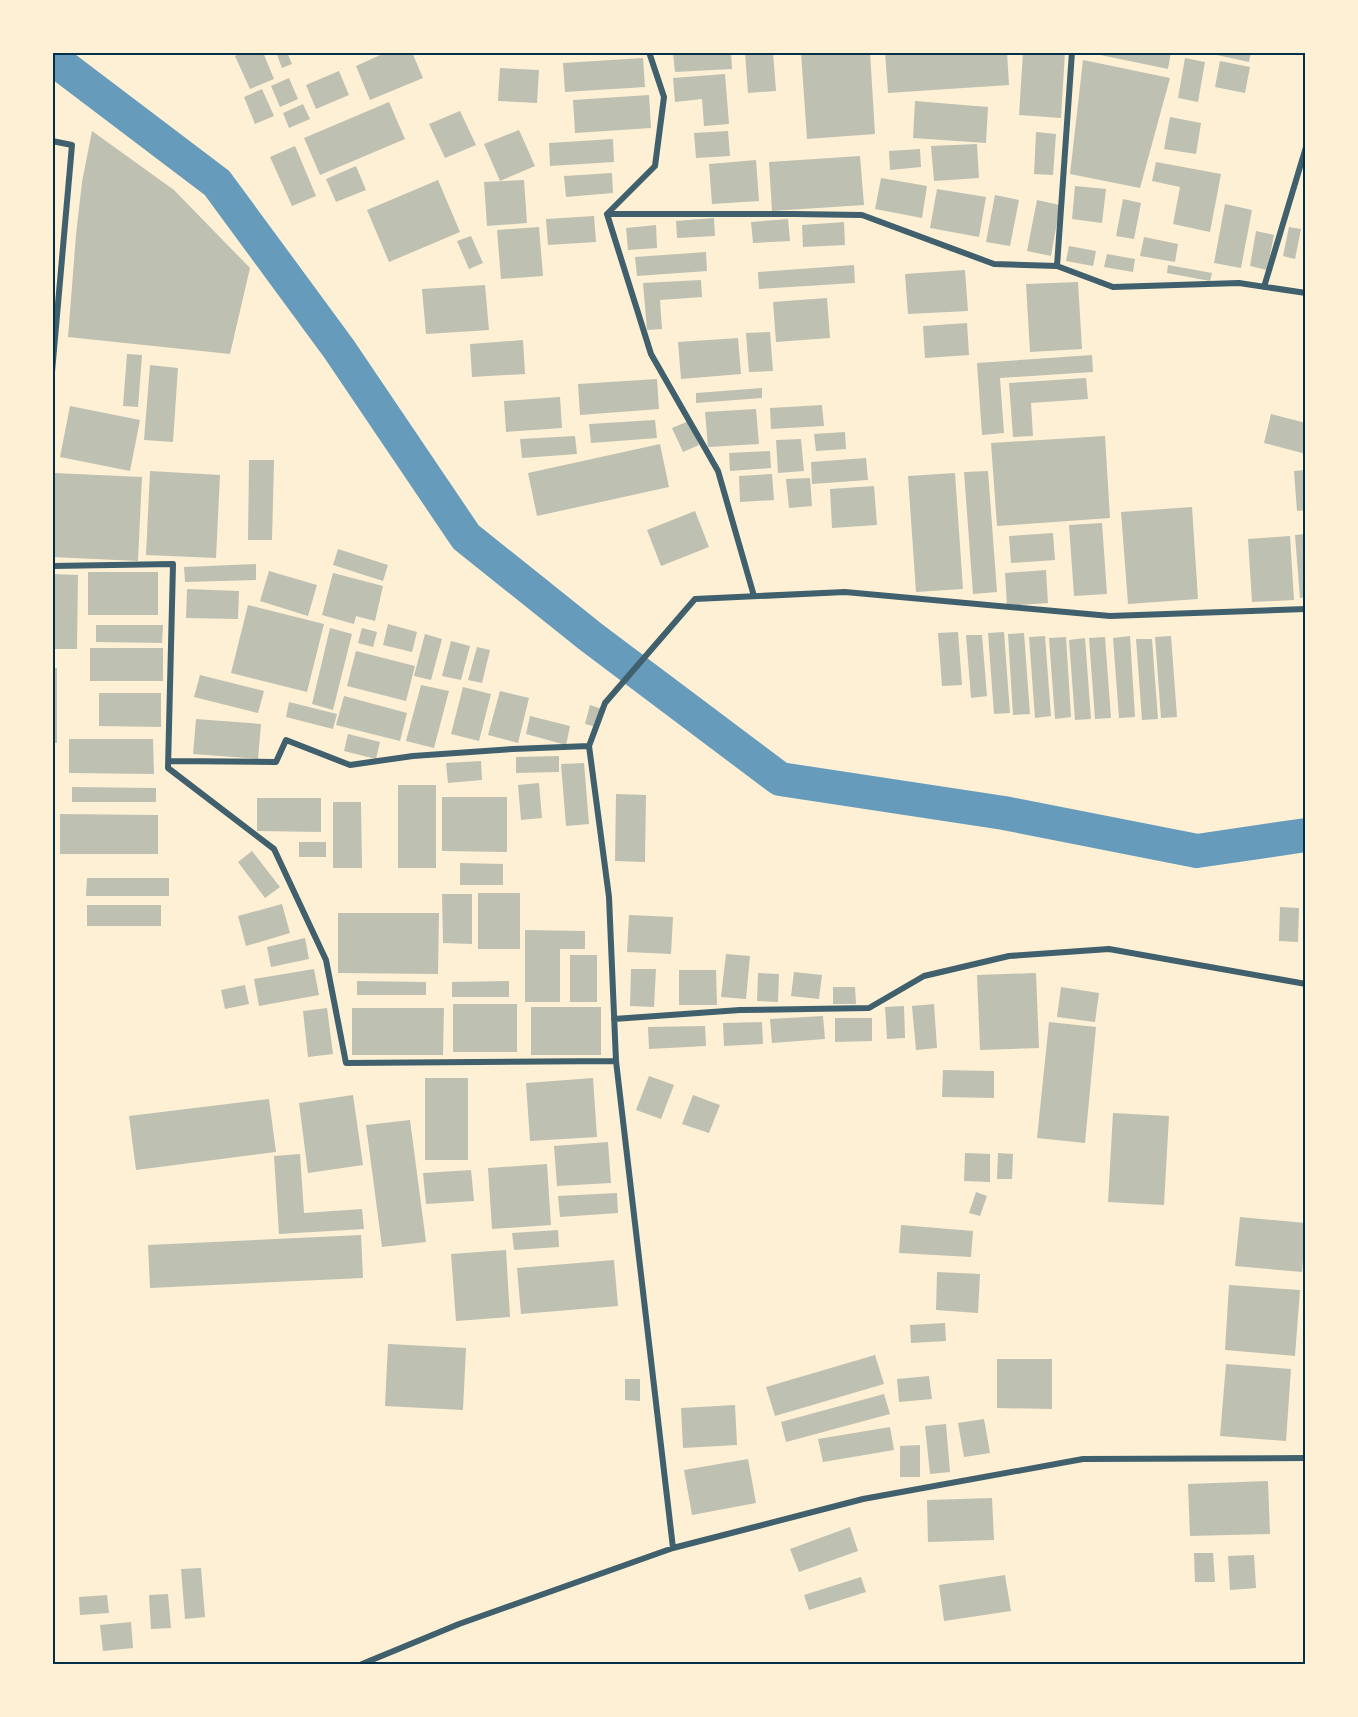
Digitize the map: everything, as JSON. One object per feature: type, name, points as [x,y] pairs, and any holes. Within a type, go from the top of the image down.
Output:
[{"type":"street","points":[[607,214],[655,166],[664,97],[650,52]]},
{"type":"street","points":[[1057,266],[1072,52]]},
{"type":"street","points":[[52,141],[72,145],[52,372]]},
{"type":"street","points":[[1264,287],[1305,147]]},
{"type":"street","points":[[607,214],[862,216],[994,264],[1057,266],[1113,287],[1239,283],[1305,293]]},
{"type":"street","points":[[607,214],[651,354],[718,471],[754,596]]},
{"type":"street","points":[[52,566],[173,564],[168,768],[274,849],[326,960],[346,1063],[616,1061]]},
{"type":"street","points":[[673,1548],[616,1061],[609,897],[590,746],[604,703],[695,599],[845,592],[1110,616],[1305,609]]},
{"type":"street","points":[[169,761],[276,762],[286,740],[350,765],[413,756],[590,746]]},
{"type":"street","points":[[614,1019],[740,1010],[869,1008],[924,976],[1008,956],[1109,949],[1305,984]]},
{"type":"street","points":[[363,1665],[459,1624],[673,1548],[863,1500],[1083,1459],[1305,1458]]},
{"type":"building","points":[[242,52],[263,52],[274,79],[250,89],[235,56]]},
{"type":"building","points":[[276,52],[287,52],[292,64],[282,68]]},
{"type":"building","points":[[387,52],[412,52],[423,78],[370,100],[356,66]]},
{"type":"building","points":[[731,52],[732,69],[675,72],[673,53]]},
{"type":"building","points":[[745,52],[773,52],[776,91],[748,93]]},
{"type":"building","points":[[801,52],[870,52],[875,134],[807,139]]},
{"type":"building","points":[[885,52],[1007,52],[1009,85],[888,93]]},
{"type":"building","points":[[1023,52],[1065,52],[1061,118],[1019,115]]},
{"type":"building","points":[[1086,52],[1171,52],[1168,69]]},
{"type":"building","points":[[1203,52],[1251,52],[1249,62]]},
{"type":"building","points":[[643,58],[645,87],[565,92],[563,63]]},
{"type":"building","points":[[1185,58],[1205,62],[1198,102],[1178,98]]},
{"type":"building","points":[[1083,60],[1170,78],[1140,188],[1070,174]]},
{"type":"building","points":[[1220,61],[1250,67],[1245,93],[1215,87]]},
{"type":"building","points":[[500,68],[539,70],[537,103],[498,101]]},
{"type":"building","points":[[339,71],[349,95],[316,109],[306,85]]},
{"type":"building","points":[[725,74],[729,124],[704,126],[702,99],[675,102],[673,78]]},
{"type":"building","points":[[289,78],[298,99],[280,107],[271,86]]},
{"type":"building","points":[[262,89],[274,116],[255,124],[244,97]]},
{"type":"building","points":[[649,95],[651,128],[575,133],[573,100]]},
{"type":"building","points":[[915,101],[988,107],[986,143],[913,138]]},
{"type":"building","points":[[389,102],[405,139],[320,175],[304,138]]},
{"type":"building","points":[[303,104],[310,119],[289,128],[283,113]]},
{"type":"building","points":[[460,111],[476,145],[445,158],[429,124]]},
{"type":"building","points":[[1170,117],[1201,123],[1196,154],[1164,149]]},
{"type":"building","points":[[519,130],[535,166],[500,181],[484,144]]},
{"type":"building","points":[[92,131],[174,190],[250,268],[230,354],[68,337],[82,182]]},
{"type":"building","points":[[728,131],[730,156],[696,158],[694,133]]},
{"type":"building","points":[[1036,132],[1056,134],[1053,175],[1034,174]]},
{"type":"building","points":[[613,139],[614,162],[550,166],[549,143]]},
{"type":"building","points":[[977,144],[979,178],[934,181],[931,146]]},
{"type":"building","points":[[295,146],[316,196],[292,206],[270,157]]},
{"type":"building","points":[[920,149],[921,167],[890,170],[889,151]]},
{"type":"building","points":[[860,156],[864,205],[772,211],[769,162]]},
{"type":"building","points":[[756,160],[759,201],[712,204],[709,164]]},
{"type":"building","points":[[1156,162],[1221,174],[1210,232],[1173,224],[1180,187],[1152,181]]},
{"type":"building","points":[[356,166],[366,190],[336,202],[326,179]]},
{"type":"building","points":[[612,173],[613,193],[566,197],[564,176]]},
{"type":"building","points":[[881,178],[927,186],[922,218],[875,209]]},
{"type":"building","points":[[438,180],[460,232],[389,262],[367,210]]},
{"type":"building","points":[[524,180],[527,223],[487,226],[484,182]]},
{"type":"building","points":[[1075,186],[1106,189],[1102,223],[1072,219]]},
{"type":"building","points":[[937,189],[986,197],[979,237],[930,228]]},
{"type":"building","points":[[995,195],[1019,200],[1010,246],[986,242]]},
{"type":"building","points":[[1123,199],[1141,203],[1134,239],[1116,236]]},
{"type":"building","points":[[1037,200],[1060,205],[1051,256],[1027,251]]},
{"type":"building","points":[[1225,204],[1252,210],[1241,268],[1214,263]]},
{"type":"building","points":[[594,216],[596,242],[548,245],[546,219]]},
{"type":"building","points":[[714,218],[715,236],[677,238],[676,221]]},
{"type":"building","points":[[788,219],[790,241],[753,243],[751,222]]},
{"type":"building","points":[[844,222],[845,245],[803,247],[802,225]]},
{"type":"building","points":[[656,225],[657,248],[628,250],[626,228]]},
{"type":"building","points":[[539,227],[543,276],[501,279],[497,230]]},
{"type":"building","points":[[1289,227],[1301,229],[1295,259],[1283,256]]},
{"type":"building","points":[[1256,231],[1274,235],[1267,270],[1250,266]]},
{"type":"building","points":[[471,236],[483,263],[469,269],[457,241]]},
{"type":"building","points":[[1144,237],[1178,244],[1175,262],[1140,256]]},
{"type":"building","points":[[1069,246],[1096,251],[1093,266],[1066,261]]},
{"type":"building","points":[[706,252],[707,271],[637,276],[635,257]]},
{"type":"building","points":[[1107,254],[1135,259],[1133,272],[1104,267]]},
{"type":"building","points":[[854,265],[855,283],[759,289],[758,272]]},
{"type":"building","points":[[1168,265],[1212,273],[1210,281],[1167,273]]},
{"type":"building","points":[[965,270],[968,311],[908,314],[905,274]]},
{"type":"building","points":[[701,280],[702,297],[660,300],[662,329],[647,330],[643,283]]},
{"type":"building","points":[[1078,282],[1082,349],[1030,352],[1026,284]]},
{"type":"building","points":[[485,285],[489,330],[426,334],[422,289]]},
{"type":"building","points":[[827,298],[830,338],[776,342],[773,302]]},
{"type":"building","points":[[967,323],[969,355],[925,358],[923,326]]},
{"type":"building","points":[[770,332],[773,371],[749,372],[746,333]]},
{"type":"building","points":[[738,338],[741,374],[681,379],[678,342]]},
{"type":"building","points":[[523,340],[525,374],[472,377],[470,344]]},
{"type":"building","points":[[127,354],[142,355],[138,407],[123,406]]},
{"type":"building","points":[[1092,355],[1093,372],[1000,378],[1004,433],[982,435],[977,363]]},
{"type":"building","points":[[150,365],[178,368],[173,442],[144,440]]},
{"type":"building","points":[[1086,378],[1088,399],[1031,403],[1033,436],[1013,437],[1009,383]]},
{"type":"building","points":[[657,379],[659,409],[580,415],[578,384]]},
{"type":"building","points":[[762,388],[762,398],[696,403],[696,393]]},
{"type":"building","points":[[560,397],[562,428],[506,432],[504,401]]},
{"type":"building","points":[[822,405],[824,426],[771,429],[770,408]]},
{"type":"building","points":[[70,406],[140,420],[130,471],[60,457]]},
{"type":"building","points":[[756,409],[759,444],[708,447],[705,412]]},
{"type":"building","points":[[1271,414],[1306,423],[1306,454],[1264,443]]},
{"type":"building","points":[[655,420],[657,438],[591,443],[589,424]]},
{"type":"building","points":[[689,421],[699,445],[683,452],[672,428]]},
{"type":"building","points":[[845,432],[846,449],[816,451],[814,434]]},
{"type":"building","points":[[575,436],[577,454],[522,458],[520,439]]},
{"type":"building","points":[[1105,436],[1110,518],[997,526],[991,443]]},
{"type":"building","points":[[801,439],[804,471],[778,473],[776,440]]},
{"type":"building","points":[[660,444],[669,487],[537,516],[528,473]]},
{"type":"building","points":[[770,451],[771,468],[730,471],[729,453]]},
{"type":"building","points":[[866,458],[868,480],[812,484],[811,462]]},
{"type":"building","points":[[249,460],[274,460],[272,540],[248,540]]},
{"type":"building","points":[[1306,470],[1306,510],[1297,511],[1294,471]]},
{"type":"building","points":[[150,471],[220,475],[216,558],[146,555]]},
{"type":"building","points":[[988,471],[997,592],[973,594],[964,472]]},
{"type":"building","points":[[54,473],[142,477],[138,561],[52,557]]},
{"type":"building","points":[[955,473],[963,589],[916,592],[908,476]]},
{"type":"building","points":[[772,474],[774,500],[740,502],[739,476]]},
{"type":"building","points":[[810,478],[812,506],[789,508],[786,479]]},
{"type":"building","points":[[874,486],[877,525],[832,528],[830,489]]},
{"type":"building","points":[[1192,507],[1198,599],[1128,604],[1121,512]]},
{"type":"building","points":[[695,511],[709,547],[661,566],[647,530]]},
{"type":"building","points":[[1102,523],[1107,594],[1074,596],[1069,525]]},
{"type":"building","points":[[1053,533],[1055,560],[1011,563],[1009,536]]},
{"type":"building","points":[[1306,534],[1306,597],[1300,598],[1295,535]]},
{"type":"building","points":[[1290,536],[1294,600],[1252,602],[1248,539]]},
{"type":"building","points":[[338,549],[388,565],[383,581],[333,565]]},
{"type":"building","points":[[256,564],[256,580],[185,582],[184,567]]},
{"type":"building","points":[[1046,570],[1048,603],[1007,606],[1005,573]]},
{"type":"building","points":[[269,571],[317,585],[308,616],[260,601]]},
{"type":"building","points":[[88,572],[158,572],[158,615],[88,615]]},
{"type":"building","points":[[333,573],[383,586],[375,621],[356,616],[354,624],[322,615]]},
{"type":"building","points":[[52,574],[78,575],[77,649],[52,649]]},
{"type":"building","points":[[187,589],[239,591],[238,619],[186,618]]},
{"type":"building","points":[[248,605],[324,624],[307,692],[231,673]]},
{"type":"building","points":[[388,624],[417,632],[412,652],[383,645]]},
{"type":"building","points":[[96,625],[163,625],[162,643],[96,642]]},
{"type":"building","points":[[330,628],[352,634],[333,710],[312,704]]},
{"type":"building","points":[[362,628],[377,632],[373,647],[358,643]]},
{"type":"building","points":[[958,632],[962,685],[942,686],[938,633]]},
{"type":"building","points":[[1004,632],[1010,713],[994,714],[988,633]]},
{"type":"building","points":[[1024,633],[1030,714],[1013,715],[1008,634]]},
{"type":"building","points":[[425,634],[442,639],[431,680],[414,676]]},
{"type":"building","points":[[966,635],[982,635],[987,696],[971,698]]},
{"type":"building","points":[[1045,636],[1051,716],[1035,718],[1029,637]]},
{"type":"building","points":[[1130,636],[1135,717],[1119,718],[1113,638]]},
{"type":"building","points":[[1171,636],[1177,717],[1161,718],[1155,637]]},
{"type":"building","points":[[1066,637],[1071,717],[1055,719],[1049,638]]},
{"type":"building","points":[[1105,637],[1111,718],[1095,719],[1089,638]]},
{"type":"building","points":[[1085,638],[1091,719],[1075,720],[1069,640]]},
{"type":"building","points":[[1136,639],[1152,639],[1158,719],[1142,720]]},
{"type":"building","points":[[451,641],[470,646],[461,680],[442,676]]},
{"type":"building","points":[[477,647],[490,650],[482,683],[468,680]]},
{"type":"building","points":[[90,648],[163,648],[163,681],[90,681]]},
{"type":"building","points":[[356,651],[415,666],[406,701],[347,686]]},
{"type":"building","points":[[52,668],[57,668],[57,743],[52,743]]},
{"type":"building","points":[[200,675],[264,691],[258,713],[194,697]]},
{"type":"building","points":[[421,685],[449,691],[434,748],[406,741]]},
{"type":"building","points":[[463,687],[491,694],[479,741],[451,734]]},
{"type":"building","points":[[500,691],[529,698],[518,743],[488,735]]},
{"type":"building","points":[[99,693],[161,693],[161,727],[99,726]]},
{"type":"building","points":[[344,696],[407,713],[400,741],[336,725]]},
{"type":"building","points":[[289,702],[337,714],[333,729],[286,717]]},
{"type":"building","points":[[590,705],[602,709],[597,727],[585,724]]},
{"type":"building","points":[[530,716],[570,726],[566,745],[526,734]]},
{"type":"building","points":[[196,719],[261,724],[258,759],[193,754]]},
{"type":"building","points":[[348,734],[380,742],[376,759],[344,751]]},
{"type":"building","points":[[69,739],[153,739],[154,774],[69,773]]},
{"type":"building","points":[[559,756],[559,772],[516,773],[516,757]]},
{"type":"building","points":[[481,761],[482,780],[448,783],[446,763]]},
{"type":"building","points":[[584,763],[589,824],[566,826],[561,764]]},
{"type":"building","points":[[539,783],[542,818],[521,820],[518,785]]},
{"type":"building","points":[[398,785],[436,785],[436,868],[398,868]]},
{"type":"building","points":[[72,787],[156,788],[156,802],[72,802]]},
{"type":"building","points":[[616,794],[646,795],[645,862],[615,861]]},
{"type":"building","points":[[442,797],[507,797],[507,852],[442,851]]},
{"type":"building","points":[[257,798],[321,798],[321,832],[257,831]]},
{"type":"building","points":[[333,802],[361,802],[362,868],[333,868]]},
{"type":"building","points":[[60,814],[158,815],[158,854],[60,854]]},
{"type":"building","points":[[299,842],[326,842],[326,857],[299,857]]},
{"type":"building","points":[[252,851],[280,887],[265,898],[238,862]]},
{"type":"building","points":[[460,863],[503,864],[503,885],[460,885]]},
{"type":"building","points":[[87,878],[169,878],[169,896],[86,896]]},
{"type":"building","points":[[478,893],[520,893],[520,949],[478,949]]},
{"type":"building","points":[[442,894],[472,894],[472,944],[443,943]]},
{"type":"building","points":[[282,904],[290,933],[246,946],[238,916]]},
{"type":"building","points":[[87,905],[161,905],[161,926],[87,926]]},
{"type":"building","points":[[1280,907],[1299,908],[1298,942],[1279,941]]},
{"type":"building","points":[[338,913],[439,913],[438,974],[338,973]]},
{"type":"building","points":[[629,915],[673,917],[671,954],[627,952]]},
{"type":"building","points":[[525,930],[585,931],[585,949],[560,949],[560,1002],[525,1002]]},
{"type":"building","points":[[305,938],[309,959],[271,967],[267,947]]},
{"type":"building","points":[[1304,943],[1306,943],[1306,971],[1303,971]]},
{"type":"building","points":[[726,954],[750,956],[746,999],[721,997]]},
{"type":"building","points":[[570,955],[597,955],[597,1002],[570,1002]]},
{"type":"building","points":[[314,969],[319,995],[259,1006],[254,979]]},
{"type":"building","points":[[631,969],[656,969],[654,1007],[630,1006]]},
{"type":"building","points":[[679,970],[716,970],[717,1005],[679,1005]]},
{"type":"building","points":[[794,972],[822,975],[819,999],[791,996]]},
{"type":"building","points":[[758,973],[779,974],[778,1002],[757,1001]]},
{"type":"building","points":[[1036,973],[1039,1048],[980,1050],[977,975]]},
{"type":"building","points":[[357,981],[426,982],[426,995],[357,995]]},
{"type":"building","points":[[509,981],[509,997],[452,997],[452,982]]},
{"type":"building","points":[[245,985],[249,1004],[225,1009],[221,990]]},
{"type":"building","points":[[833,987],[855,987],[856,1004],[833,1004]]},
{"type":"building","points":[[1061,987],[1099,993],[1095,1022],[1057,1017]]},
{"type":"building","points":[[453,1004],[517,1004],[517,1052],[453,1052]]},
{"type":"building","points":[[934,1004],[937,1048],[916,1050],[912,1006]]},
{"type":"building","points":[[904,1006],[905,1038],[887,1039],[885,1007]]},
{"type":"building","points":[[531,1007],[601,1007],[601,1055],[531,1055]]},
{"type":"building","points":[[327,1008],[333,1054],[308,1057],[303,1011]]},
{"type":"building","points":[[352,1008],[444,1008],[443,1055],[352,1055]]},
{"type":"building","points":[[823,1016],[825,1039],[772,1043],[770,1019]]},
{"type":"building","points":[[835,1018],[872,1018],[872,1041],[835,1042]]},
{"type":"building","points":[[762,1022],[763,1044],[724,1046],[723,1023]]},
{"type":"building","points":[[1049,1022],[1096,1027],[1085,1143],[1037,1138]]},
{"type":"building","points":[[705,1026],[706,1046],[649,1049],[648,1027]]},
{"type":"building","points":[[943,1070],[994,1071],[994,1098],[942,1097]]},
{"type":"building","points":[[649,1076],[674,1085],[661,1119],[636,1110]]},
{"type":"building","points":[[425,1078],[468,1078],[468,1160],[425,1160]]},
{"type":"building","points":[[593,1078],[597,1137],[530,1141],[526,1083]]},
{"type":"building","points":[[353,1095],[363,1165],[308,1173],[299,1103]]},
{"type":"building","points":[[693,1095],[720,1105],[709,1133],[682,1124]]},
{"type":"building","points":[[269,1099],[276,1152],[136,1170],[129,1116]]},
{"type":"building","points":[[1113,1113],[1169,1116],[1164,1205],[1108,1202]]},
{"type":"building","points":[[410,1120],[426,1242],[382,1247],[366,1125]]},
{"type":"building","points":[[608,1142],[611,1183],[557,1186],[554,1146]]},
{"type":"building","points":[[965,1153],[990,1154],[990,1182],[964,1181]]},
{"type":"building","points":[[998,1153],[1013,1154],[1012,1179],[997,1179]]},
{"type":"building","points":[[300,1154],[304,1213],[362,1209],[364,1229],[279,1234],[274,1156]]},
{"type":"building","points":[[547,1164],[551,1225],[492,1229],[488,1168]]},
{"type":"building","points":[[471,1170],[474,1201],[426,1204],[423,1173]]},
{"type":"building","points":[[976,1192],[987,1196],[980,1216],[969,1213]]},
{"type":"building","points":[[617,1193],[618,1213],[560,1217],[558,1196]]},
{"type":"building","points":[[1240,1217],[1306,1223],[1302,1272],[1235,1266]]},
{"type":"building","points":[[901,1225],[973,1231],[971,1257],[899,1253]]},
{"type":"building","points":[[558,1230],[559,1247],[514,1250],[512,1233]]},
{"type":"building","points":[[361,1235],[363,1278],[150,1288],[148,1245]]},
{"type":"building","points":[[506,1250],[510,1317],[456,1321],[451,1254]]},
{"type":"building","points":[[614,1260],[618,1306],[521,1314],[517,1268]]},
{"type":"building","points":[[937,1272],[980,1274],[978,1313],[936,1310]]},
{"type":"building","points":[[1229,1285],[1300,1290],[1295,1356],[1225,1350]]},
{"type":"building","points":[[945,1323],[946,1341],[911,1343],[910,1325]]},
{"type":"building","points":[[388,1344],[466,1348],[463,1410],[385,1406]]},
{"type":"building","points":[[875,1355],[884,1384],[775,1416],[766,1387]]},
{"type":"building","points":[[997,1359],[1052,1359],[1052,1409],[997,1408]]},
{"type":"building","points":[[1226,1364],[1291,1369],[1286,1441],[1220,1436]]},
{"type":"building","points":[[929,1376],[932,1399],[899,1402],[897,1379]]},
{"type":"building","points":[[625,1379],[640,1379],[640,1401],[625,1400]]},
{"type":"building","points":[[884,1394],[890,1414],[786,1442],[781,1422]]},
{"type":"building","points":[[735,1405],[737,1445],[683,1448],[681,1408]]},
{"type":"building","points":[[984,1419],[990,1453],[964,1457],[958,1423]]},
{"type":"building","points":[[946,1424],[950,1472],[930,1474],[925,1426]]},
{"type":"building","points":[[890,1427],[894,1450],[823,1462],[818,1439]]},
{"type":"building","points":[[920,1445],[920,1477],[900,1477],[900,1446]]},
{"type":"building","points":[[748,1459],[756,1503],[692,1515],[684,1470]]},
{"type":"building","points":[[1268,1481],[1270,1534],[1190,1536],[1188,1484]]},
{"type":"building","points":[[992,1498],[994,1540],[928,1542],[927,1500]]},
{"type":"building","points":[[850,1527],[858,1551],[799,1572],[790,1549]]},
{"type":"building","points":[[1194,1553],[1213,1553],[1215,1582],[1195,1582]]},
{"type":"building","points":[[1254,1555],[1256,1588],[1230,1590],[1228,1556]]},
{"type":"building","points":[[201,1568],[205,1617],[185,1619],[181,1569]]},
{"type":"building","points":[[1005,1575],[1011,1611],[944,1621],[939,1585]]},
{"type":"building","points":[[861,1577],[866,1592],[809,1610],[804,1595]]},
{"type":"building","points":[[168,1594],[171,1628],[151,1629],[149,1595]]},
{"type":"building","points":[[107,1595],[109,1613],[80,1615],[79,1597]]},
{"type":"building","points":[[131,1622],[133,1648],[103,1651],[100,1625]]},
{"type":"waterway","points":[[52,58],[217,183],[339,349],[466,537],[591,637],[780,779],[1004,813],[1197,851],[1306,835]]}]
